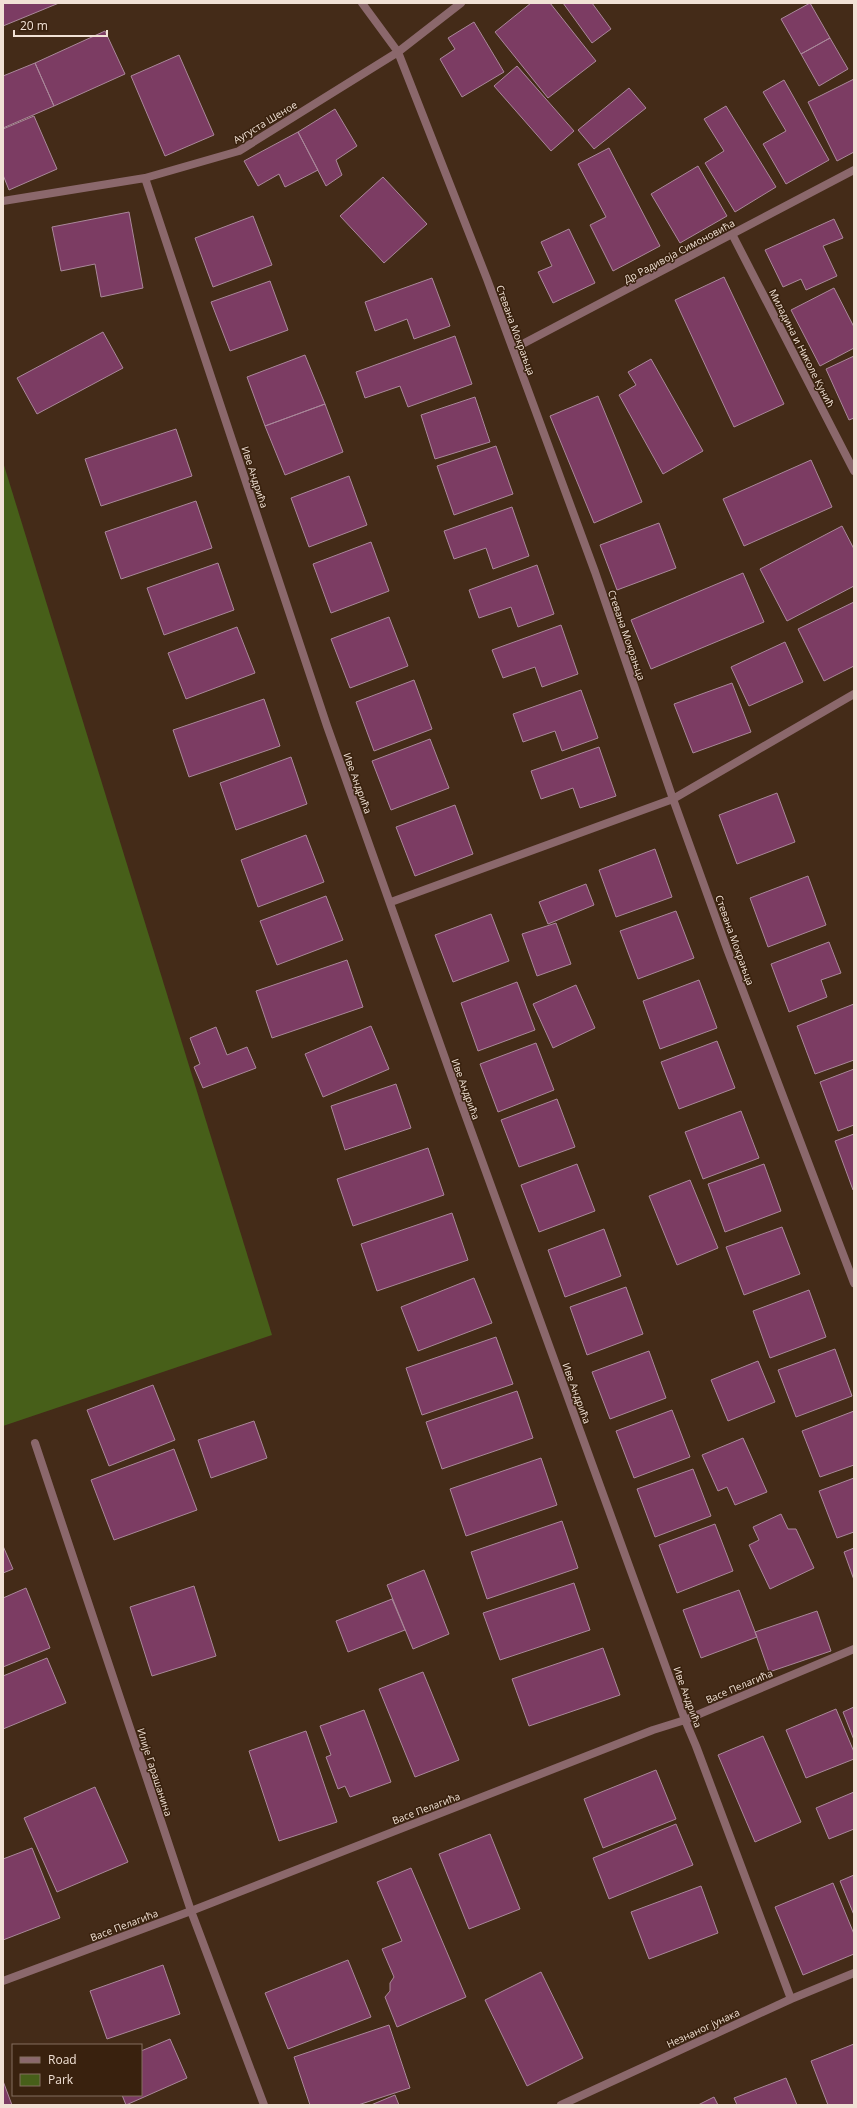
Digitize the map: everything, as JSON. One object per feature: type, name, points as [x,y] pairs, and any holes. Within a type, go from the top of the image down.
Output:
[{"type":"street","name":"Стевана Мокрањца","points":[[362,3],[398,52],[513,349],[595,572],[727,950],[854,1283]]},
{"type":"street","name":"Аугуста Шеное","points":[[3,201],[145,178],[239,151],[398,52],[461,3]]},
{"type":"street","name":"Др Радивоја Симоновића","points":[[513,349],[854,170]]},
{"type":"street","name":"Иве Андрића","points":[[145,178],[327,726],[391,902],[457,1092],[685,1720],[790,1999]]},
{"type":"street","name":"Миладина и Николе Кунић","points":[[732,234],[854,471]]},
{"type":"street","points":[[391,902],[673,799],[854,694]]},
{"type":"street","name":"Илије Гарашанина","points":[[35,1443],[191,1911],[264,2105]]},
{"type":"street","name":"Васе Пелагића","points":[[3,1981],[191,1911],[653,1730],[685,1720],[854,1649]]},
{"type":"street","name":"Незнаног јунака","points":[[562,2105],[790,1999],[854,1973]]},
{"type":"green space","points":[[3,462],[272,1335],[3,1426]]},
{"type":"building","points":[[3,3],[59,3],[3,26]]},
{"type":"building","points":[[531,3],[550,3],[596,61],[548,98],[495,32]]},
{"type":"building","points":[[563,3],[592,3],[611,29],[592,43]]},
{"type":"building","points":[[810,3],[830,38],[801,54],[781,19]]},
{"type":"building","points":[[474,22],[504,72],[462,97],[440,59],[455,49],[448,38]]},
{"type":"building","points":[[105,31],[125,74],[54,106],[35,63]]},
{"type":"building","points":[[830,38],[848,69],[819,86],[801,54]]},
{"type":"building","points":[[179,55],[214,135],[165,156],[131,76]]},
{"type":"building","points":[[35,63],[54,106],[3,128],[3,76]]},
{"type":"building","points":[[517,66],[574,131],[551,151],[494,86]]},
{"type":"building","points":[[854,79],[854,152],[837,161],[808,102]]},
{"type":"building","points":[[784,80],[829,160],[786,184],[763,144],[786,131],[763,92]]},
{"type":"building","points":[[629,88],[646,108],[594,149],[578,130]]},
{"type":"building","points":[[726,106],[776,187],[735,212],[705,163],[724,151],[704,119]]},
{"type":"building","points":[[335,109],[357,146],[336,160],[342,175],[326,186],[298,132]]},
{"type":"building","points":[[34,116],[57,169],[9,190],[3,175],[3,129]]},
{"type":"building","points":[[298,132],[318,170],[285,187],[279,174],[258,186],[244,161]]},
{"type":"building","points":[[609,148],[660,246],[613,271],[590,225],[606,217],[578,164]]},
{"type":"building","points":[[698,166],[727,216],[680,243],[651,194]]},
{"type":"building","points":[[383,177],[427,224],[384,263],[340,216]]},
{"type":"building","points":[[129,212],[143,288],[101,297],[95,264],[61,271],[52,227]]},
{"type":"building","points":[[253,216],[272,265],[213,287],[195,238]]},
{"type":"building","points":[[834,219],[843,238],[823,246],[837,276],[806,290],[801,279],[783,287],[765,250]]},
{"type":"building","points":[[569,229],[595,283],[553,303],[538,272],[552,266],[541,242]]},
{"type":"building","points":[[724,277],[784,404],[734,427],[675,300]]},
{"type":"building","points":[[432,278],[450,326],[414,339],[407,319],[375,331],[365,302]]},
{"type":"building","points":[[270,281],[288,330],[230,351],[211,302]]},
{"type":"building","points":[[834,288],[854,327],[854,348],[820,366],[791,310]]},
{"type":"building","points":[[103,332],[123,368],[37,414],[17,378]]},
{"type":"building","points":[[455,336],[472,384],[408,407],[400,386],[365,398],[356,372]]},
{"type":"building","points":[[305,355],[325,404],[265,426],[247,377]]},
{"type":"building","points":[[854,356],[854,418],[849,420],[826,369]]},
{"type":"building","points":[[651,359],[703,451],[663,474],[619,395],[636,385],[628,372]]},
{"type":"building","points":[[598,396],[642,502],[594,523],[550,416]]},
{"type":"building","points":[[475,397],[490,442],[435,459],[421,415]]},
{"type":"building","points":[[325,404],[343,452],[285,475],[265,426]]},
{"type":"building","points":[[176,429],[192,476],[101,506],[85,459]]},
{"type":"building","points":[[496,446],[513,494],[454,515],[437,466]]},
{"type":"building","points":[[811,460],[832,507],[744,546],[723,499]]},
{"type":"building","points":[[349,476],[367,525],[309,547],[291,498]]},
{"type":"building","points":[[196,501],[212,548],[121,579],[105,532]]},
{"type":"building","points":[[512,507],[529,556],[493,569],[486,548],[454,559],[444,531]]},
{"type":"building","points":[[659,523],[676,568],[617,590],[600,545]]},
{"type":"building","points":[[842,526],[854,549],[854,586],[787,621],[760,569]]},
{"type":"building","points":[[371,542],[389,591],[331,613],[313,564]]},
{"type":"building","points":[[218,563],[234,610],[164,635],[147,588]]},
{"type":"building","points":[[537,565],[554,614],[518,627],[511,607],[479,618],[469,590]]},
{"type":"building","points":[[743,573],[764,622],[651,669],[631,620]]},
{"type":"building","points":[[854,602],[854,666],[824,681],[798,629]]},
{"type":"building","points":[[389,617],[408,666],[350,688],[331,639]]},
{"type":"building","points":[[561,625],[578,674],[542,687],[535,667],[503,678],[492,650]]},
{"type":"building","points":[[237,627],[255,673],[186,699],[168,653]]},
{"type":"building","points":[[785,642],[803,682],[749,706],[731,667]]},
{"type":"building","points":[[414,680],[432,729],[374,751],[356,702]]},
{"type":"building","points":[[732,683],[751,732],[693,753],[674,704]]},
{"type":"building","points":[[581,690],[598,738],[562,751],[555,731],[523,742],[513,714]]},
{"type":"building","points":[[264,699],[280,746],[189,777],[173,730]]},
{"type":"building","points":[[430,739],[449,788],[391,810],[372,761]]},
{"type":"building","points":[[599,747],[616,796],[580,808],[573,788],[541,799],[531,771]]},
{"type":"building","points":[[291,757],[307,804],[236,830],[220,783]]},
{"type":"building","points":[[777,793],[795,842],[737,864],[719,815]]},
{"type":"building","points":[[455,805],[473,854],[415,876],[396,827]]},
{"type":"building","points":[[306,835],[324,882],[258,907],[241,860]]},
{"type":"building","points":[[655,849],[672,897],[616,917],[599,870]]},
{"type":"building","points":[[808,876],[826,925],[768,947],[750,898]]},
{"type":"building","points":[[586,884],[594,905],[548,924],[539,902]]},
{"type":"building","points":[[326,896],[343,940],[277,965],[260,921]]},
{"type":"building","points":[[676,911],[694,958],[638,979],[620,931]]},
{"type":"building","points":[[491,914],[509,961],[453,982],[435,935]]},
{"type":"building","points":[[556,923],[571,964],[537,976],[522,934]]},
{"type":"building","points":[[829,942],[841,973],[821,980],[827,997],[789,1012],[771,964]]},
{"type":"building","points":[[347,960],[363,1007],[272,1038],[256,991]]},
{"type":"building","points":[[699,980],[717,1028],[660,1049],[643,1001]]},
{"type":"building","points":[[517,982],[535,1030],[478,1051],[461,1003]]},
{"type":"building","points":[[576,985],[595,1028],[553,1048],[533,1004]]},
{"type":"building","points":[[854,1004],[854,1060],[815,1074],[797,1026]]},
{"type":"building","points":[[371,1026],[389,1069],[323,1097],[305,1054]]},
{"type":"building","points":[[216,1027],[227,1055],[247,1047],[256,1068],[203,1088],[194,1067],[200,1064],[190,1038]]},
{"type":"building","points":[[717,1041],[735,1088],[679,1109],[661,1062]]},
{"type":"building","points":[[536,1043],[554,1090],[498,1112],[480,1064]]},
{"type":"building","points":[[854,1069],[854,1125],[838,1131],[820,1082]]},
{"type":"building","points":[[396,1084],[411,1128],[345,1150],[331,1106]]},
{"type":"building","points":[[557,1099],[575,1147],[519,1167],[501,1120]]},
{"type":"building","points":[[741,1111],[759,1158],[703,1179],[685,1132]]},
{"type":"building","points":[[854,1134],[854,1190],[853,1190],[835,1141]]},
{"type":"building","points":[[428,1148],[444,1195],[353,1226],[337,1179]]},
{"type":"building","points":[[577,1164],[595,1211],[539,1232],[521,1185]]},
{"type":"building","points":[[764,1164],[781,1211],[725,1232],[708,1184]]},
{"type":"building","points":[[690,1180],[718,1248],[677,1265],[649,1196]]},
{"type":"building","points":[[452,1213],[468,1260],[377,1291],[361,1244]]},
{"type":"building","points":[[782,1227],[800,1274],[744,1295],[726,1247]]},
{"type":"building","points":[[604,1229],[621,1276],[565,1297],[548,1250]]},
{"type":"building","points":[[474,1278],[492,1323],[418,1351],[401,1307]]},
{"type":"building","points":[[626,1287],[643,1334],[587,1355],[570,1307]]},
{"type":"building","points":[[809,1290],[826,1337],[770,1358],[753,1311]]},
{"type":"building","points":[[496,1337],[513,1384],[422,1415],[406,1368]]},
{"type":"building","points":[[835,1349],[852,1396],[796,1417],[778,1370]]},
{"type":"building","points":[[649,1351],[666,1398],[610,1419],[592,1372]]},
{"type":"building","points":[[758,1361],[775,1402],[728,1421],[711,1380]]},
{"type":"building","points":[[153,1385],[175,1440],[109,1466],[87,1410]]},
{"type":"building","points":[[517,1391],[533,1438],[442,1469],[426,1422]]},
{"type":"building","points":[[672,1410],[690,1457],[634,1478],[616,1431]]},
{"type":"building","points":[[854,1411],[854,1465],[820,1477],[802,1431]]},
{"type":"building","points":[[254,1421],[267,1458],[211,1478],[198,1440]]},
{"type":"building","points":[[743,1438],[767,1492],[735,1505],[727,1487],[718,1491],[702,1455]]},
{"type":"building","points":[[174,1449],[197,1510],[114,1540],[91,1480]]},
{"type":"building","points":[[541,1458],[557,1505],[466,1536],[450,1489]]},
{"type":"building","points":[[693,1469],[711,1516],[655,1537],[637,1489]]},
{"type":"building","points":[[854,1478],[854,1532],[837,1538],[819,1491]]},
{"type":"building","points":[[781,1514],[788,1529],[796,1529],[814,1568],[770,1589],[749,1545],[759,1540],[753,1527]]},
{"type":"building","points":[[562,1521],[578,1568],[487,1599],[471,1552]]},
{"type":"building","points":[[715,1524],[733,1571],[677,1593],[659,1545]]},
{"type":"building","points":[[3,1546],[13,1569],[3,1573]]},
{"type":"building","points":[[854,1548],[854,1580],[844,1552]]},
{"type":"building","points":[[424,1570],[449,1634],[413,1649],[387,1585]]},
{"type":"building","points":[[574,1583],[590,1630],[500,1660],[483,1613]]},
{"type":"building","points":[[194,1586],[216,1656],[152,1676],[130,1607]]},
{"type":"building","points":[[26,1588],[50,1648],[3,1667],[3,1598]]},
{"type":"building","points":[[739,1590],[757,1637],[701,1658],[683,1610]]},
{"type":"building","points":[[392,1599],[405,1630],[348,1652],[336,1621]]},
{"type":"building","points":[[817,1611],[831,1651],[769,1672],[755,1632]]},
{"type":"building","points":[[603,1648],[620,1695],[529,1726],[512,1679]]},
{"type":"building","points":[[47,1658],[66,1703],[3,1729],[3,1676]]},
{"type":"building","points":[[423,1672],[459,1760],[415,1777],[379,1689]]},
{"type":"building","points":[[854,1707],[854,1740],[843,1712]]},
{"type":"building","points":[[836,1709],[854,1752],[854,1759],[806,1778],[786,1730]]},
{"type":"building","points":[[364,1710],[391,1782],[350,1797],[345,1786],[338,1789],[326,1757],[331,1755],[320,1726]]},
{"type":"building","points":[[306,1731],[337,1822],[279,1841],[249,1751]]},
{"type":"building","points":[[763,1736],[801,1822],[755,1842],[718,1755]]},
{"type":"building","points":[[656,1770],[676,1819],[603,1848],[584,1799]]},
{"type":"building","points":[[95,1787],[128,1862],[57,1892],[24,1818]]},
{"type":"building","points":[[854,1792],[854,1829],[829,1839],[816,1808]]},
{"type":"building","points":[[676,1824],[693,1865],[609,1899],[593,1858]]},
{"type":"building","points":[[490,1834],[520,1909],[469,1929],[439,1854]]},
{"type":"building","points":[[32,1848],[60,1918],[3,1940],[3,1859]]},
{"type":"building","points":[[411,1868],[466,1997],[397,2027],[385,1997],[390,1991],[390,1983],[394,1977],[382,1949],[402,1941],[377,1882]]},
{"type":"building","points":[[854,1875],[854,1915],[840,1881]]},
{"type":"building","points":[[833,1883],[854,1934],[854,1954],[803,1975],[775,1907]]},
{"type":"building","points":[[701,1886],[718,1933],[649,1959],[631,1912]]},
{"type":"building","points":[[348,1960],[371,2017],[288,2049],[265,1993]]},
{"type":"building","points":[[163,1965],[180,2014],[107,2039],[90,1991]]},
{"type":"building","points":[[541,1972],[583,2058],[527,2086],[485,2000]]},
{"type":"building","points":[[389,2025],[410,2088],[358,2105],[310,2105],[294,2057]]},
{"type":"building","points":[[170,2039],[187,2078],[126,2105],[122,2096],[142,2096],[142,2051]]},
{"type":"building","points":[[854,2044],[854,2105],[828,2105],[811,2061]]},
{"type":"building","points":[[786,2078],[797,2105],[737,2105],[734,2098]]},
{"type":"building","points":[[3,2081],[12,2105],[3,2105]]},
{"type":"building","points":[[395,2095],[399,2105],[371,2105]]},
{"type":"building","points":[[714,2097],[718,2105],[698,2105]]}]
